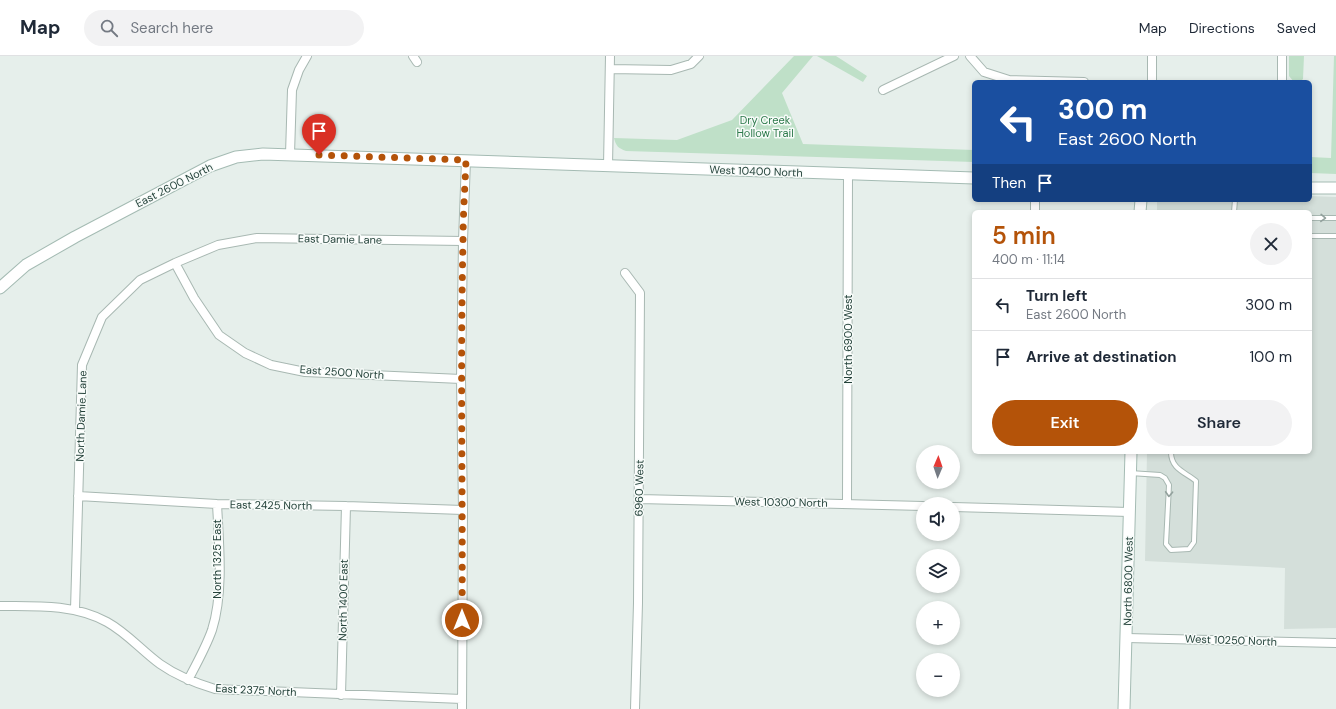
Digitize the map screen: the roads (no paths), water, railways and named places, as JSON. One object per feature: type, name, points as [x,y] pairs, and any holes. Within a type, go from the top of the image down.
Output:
[{"type":"street","points":[[290,154],[292,90],[299,70],[307,56]]},
{"type":"street","points":[[608,166],[610,56]]},
{"type":"street","points":[[610,69],[671,70],[691,64],[699,56]]},
{"type":"street","points":[[883,90],[954,56]]},
{"type":"street","points":[[970,56],[984,72],[1009,80]]},
{"type":"street","points":[[1152,56],[1152,80]]},
{"type":"street","points":[[1282,56],[1282,80]]},
{"type":"street","name":"East 2600 North","points":[[0,288],[26,265],[75,237],[210,166],[236,157],[263,154],[290,154],[538,162]]},
{"type":"street","points":[[462,709],[463,510],[461,379],[466,160]]},
{"type":"street","name":"West 10400 North","points":[[538,162],[608,166],[972,178]]},
{"type":"street","name":"North 6900 West","points":[[847,503],[848,174]]},
{"type":"street","points":[[1312,188],[1336,188]]},
{"type":"street","name":"East Damie Lane","points":[[218,245],[257,238],[463,241]]},
{"type":"street","name":"North Damie Lane","points":[[75,610],[82,365],[102,317],[140,280],[218,245]]},
{"type":"street","name":"East 2500 North","points":[[175,263],[194,298],[219,335],[245,353],[271,365],[305,372],[461,379]]},
{"type":"street","name":"6960 West","points":[[625,273],[640,293],[641,370],[638,630],[635,709]]},
{"type":"street","name":"North 6800 West","points":[[1124,709],[1131,454]]},
{"type":"street","name":"East 2425 North","points":[[78,496],[217,504],[463,510]]},
{"type":"street","name":"West 10300 North","points":[[639,499],[916,506]]},
{"type":"street","name":"North 1325 East","points":[[188,680],[212,629],[217,608],[219,588],[217,504]]},
{"type":"street","name":"North 1400 East","points":[[341,695],[346,506]]},
{"type":"street","points":[[960,507],[1129,512]]},
{"type":"street","name":"East 2375 North","points":[[0,606],[57,607],[75,610],[100,619],[120,630],[160,664],[188,680],[215,689],[462,699]]},
{"type":"street","name":"West 10250 North","points":[[1126,638],[1336,643]]},
{"type":"lane","points":[[1312,218],[1336,218]]},
{"type":"lane","points":[[1312,236],[1336,236]]},
{"type":"lane","points":[[1130,473],[1160,475],[1165,478],[1169,485],[1166,544],[1171,550],[1189,550],[1194,542],[1196,481],[1176,468],[1171,454]]},
{"type":"park label","name":"Dry Creek Hollow Trail","points":[[765,126]]}]
